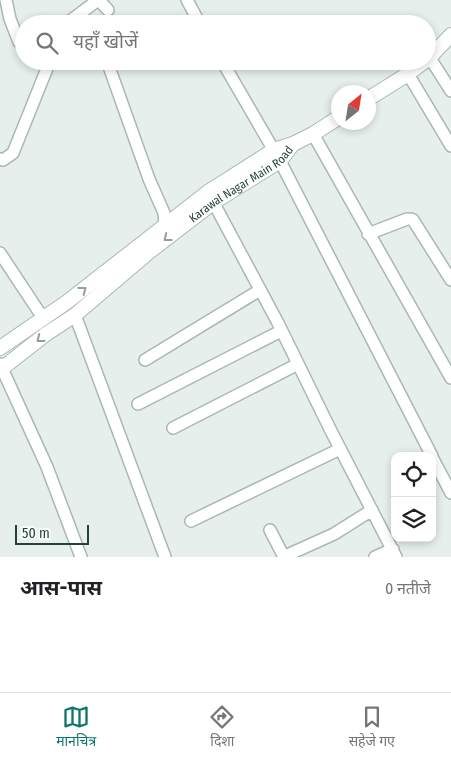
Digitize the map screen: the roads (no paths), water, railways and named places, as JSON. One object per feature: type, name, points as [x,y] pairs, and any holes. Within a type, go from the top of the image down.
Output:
[{"type":"street","points":[[6,0],[5,19],[15,35]]},
{"type":"street","points":[[78,15],[98,0],[108,10]]},
{"type":"street","points":[[186,0],[195,15]]},
{"type":"street","points":[[436,51],[451,36]]},
{"type":"street","points":[[0,159],[4,160],[13,153],[46,70]]},
{"type":"street","points":[[110,70],[149,178],[164,213],[165,226]]},
{"type":"street","points":[[227,70],[277,156],[430,452]]},
{"type":"street","points":[[376,94],[413,70]]},
{"type":"street","points":[[435,70],[451,91]]},
{"type":"street","points":[[408,74],[451,146]]},
{"type":"street","name":"Karawal Nagar Main Road","points":[[0,348],[67,302],[165,226],[293,144],[331,122]]},
{"type":"street","points":[[313,134],[451,378]]},
{"type":"street","points":[[211,197],[395,553],[375,557]]},
{"type":"street","name":"Karawal Nagar Main Road","points":[[1,367],[75,315],[211,197]]},
{"type":"street","points":[[368,234],[407,219],[413,220],[451,280]]},
{"type":"street","points":[[0,253],[43,318]]},
{"type":"street","points":[[145,360],[260,290]]},
{"type":"street","points":[[75,315],[164,557]]},
{"type":"street","points":[[138,404],[281,330]]},
{"type":"street","points":[[173,428],[298,364]]},
{"type":"street","points":[[1,367],[47,467],[81,557]]},
{"type":"street","points":[[191,520],[340,449]]},
{"type":"street","points":[[436,464],[451,493]]},
{"type":"street","points":[[270,530],[284,557],[334,534],[372,510]]}]
